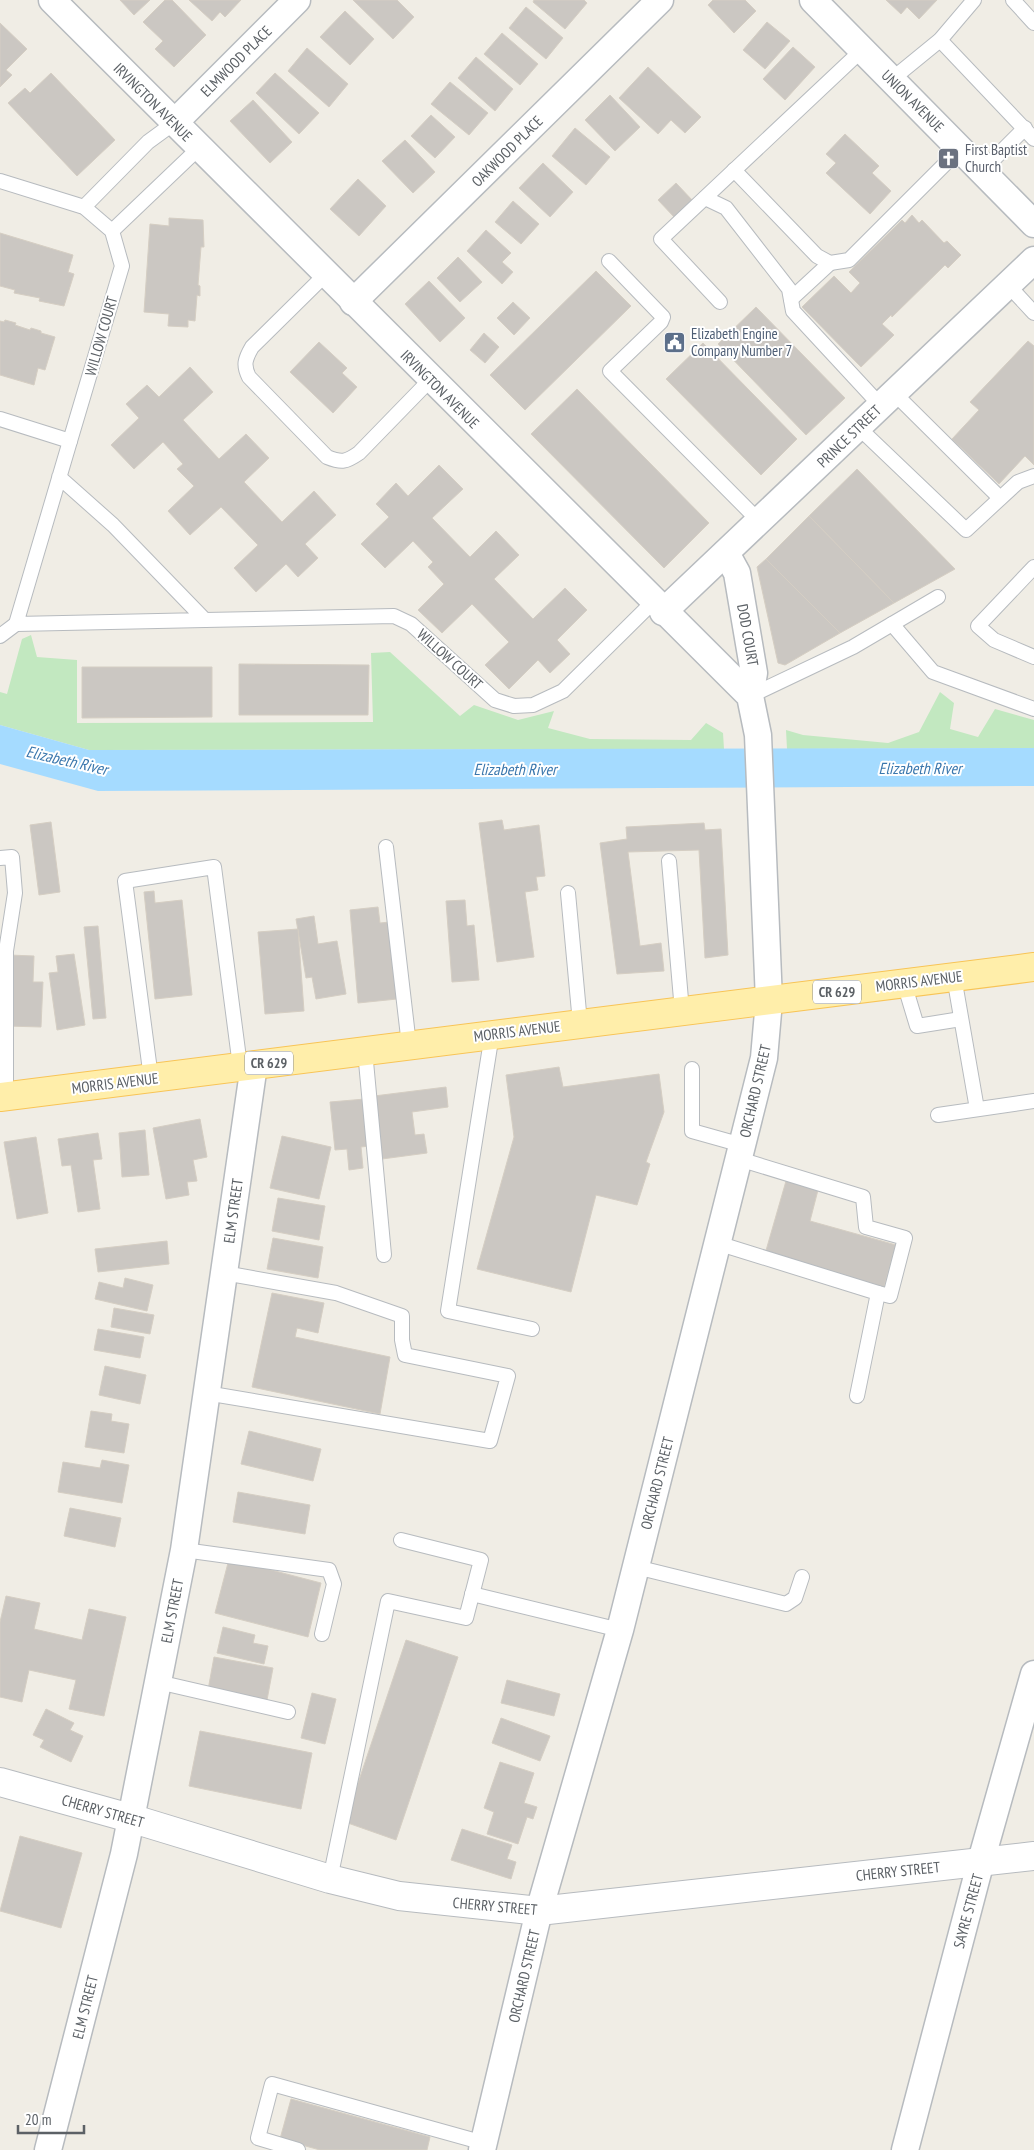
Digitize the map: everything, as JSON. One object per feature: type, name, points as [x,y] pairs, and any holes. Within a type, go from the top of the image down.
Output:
[{"type":"main road","name":"MORRIS AVENUE","points":[[3,1097],[1034,966]]},
{"type":"street","name":"IRVINGTON AVENUE","points":[[52,0],[658,607],[750,696]]},
{"type":"street","name":"ELMWOOD PLACE","points":[[174,123],[297,0]]},
{"type":"street","name":"OAKWOOD PLACE","points":[[353,302],[660,0]]},
{"type":"street","name":"UNION AVENUE","points":[[813,0],[1034,224]]},
{"type":"street","name":"PRINCE STREET","points":[[658,607],[731,563],[759,521],[1034,260]]},
{"type":"street","name":"DOD COURT","points":[[731,563],[754,673],[750,696]]},
{"type":"street","name":"ORCHARD STREET","points":[[483,2146],[539,1912],[620,1630],[764,1058],[769,1001],[762,808],[758,735],[750,696]]},
{"type":"street","name":"ELM STREET","points":[[48,2150],[124,1854],[184,1550],[224,1273],[247,1066]]},
{"type":"street","name":"SAYRE STREET","points":[[905,2150],[981,1862],[1034,1674]]},
{"type":"street","name":"CHERRY STREET","points":[[0,1782],[130,1818],[330,1879],[399,1896],[539,1912],[1034,1856]]},
{"type":"lane","points":[[892,80],[940,40],[974,0]]},
{"type":"lane","points":[[1012,0],[1034,23]]},
{"type":"lane","points":[[940,40],[1029,133],[982,171]]},
{"type":"lane","points":[[720,302],[662,239],[862,50]]},
{"type":"lane","points":[[84,207],[148,142],[174,123]]},
{"type":"lane","points":[[0,181],[84,207],[112,231],[199,148]]},
{"type":"lane","points":[[791,299],[830,263],[849,260],[960,149]]},
{"type":"lane","points":[[734,170],[817,256],[830,263]]},
{"type":"lane","points":[[705,198],[726,208],[789,289],[793,311],[887,399],[1000,498]]},
{"type":"lane","name":"WILLOW COURT","points":[[112,231],[122,266],[16,624],[394,616],[411,624],[495,700],[514,706],[532,705],[563,691],[658,607]]},
{"type":"lane","points":[[609,261],[663,317],[661,322],[610,371],[759,521]]},
{"type":"lane","points":[[326,274],[252,347],[245,358],[245,368],[249,377],[327,457],[337,461],[348,461],[359,453],[431,379]]},
{"type":"lane","points":[[1008,285],[1034,313]]},
{"type":"lane","points":[[0,419],[70,441]]},
{"type":"lane","points":[[858,427],[966,530],[1018,482],[1034,476]]},
{"type":"lane","points":[[59,477],[113,524],[205,620]]},
{"type":"lane","points":[[1034,567],[978,626],[994,640],[1034,657]]},
{"type":"lane","points":[[750,696],[853,647],[938,597]]},
{"type":"lane","points":[[0,636],[16,624]]},
{"type":"lane","points":[[892,624],[933,672],[1034,709]]},
{"type":"lane","points":[[386,847],[409,1045]]},
{"type":"lane","points":[[0,858],[12,856],[15,893],[6,951],[3,1097]]},
{"type":"lane","points":[[669,861],[682,1011]]},
{"type":"lane","points":[[151,1078],[125,881],[214,867],[247,1066]]},
{"type":"lane","points":[[568,893],[580,1023]]},
{"type":"lane","points":[[954,977],[977,1109]]},
{"type":"lane","points":[[904,984],[917,1026],[961,1020]]},
{"type":"lane","points":[[492,1034],[448,1312],[532,1329]]},
{"type":"lane","points":[[365,1050],[384,1255]]},
{"type":"lane","points":[[692,1069],[692,1131],[740,1152],[863,1198],[866,1226],[905,1238],[890,1296],[718,1243]]},
{"type":"lane","points":[[938,1115],[1034,1101]]},
{"type":"lane","points":[[206,1394],[490,1441],[508,1376],[405,1355],[402,1340],[402,1316],[336,1292],[224,1273]]},
{"type":"lane","points":[[857,1396],[878,1293]]},
{"type":"lane","points":[[330,1879],[388,1601],[466,1618],[481,1560],[401,1540]]},
{"type":"lane","points":[[184,1550],[329,1570],[334,1584],[322,1634]]},
{"type":"lane","points":[[636,1567],[786,1604],[795,1598],[802,1577]]},
{"type":"lane","points":[[472,1594],[620,1630]]},
{"type":"lane","points":[[158,1682],[288,1712]]},
{"type":"lane","points":[[298,2150],[258,2138],[272,2084],[483,2146]]},
{"type":"green space","points":[[31,635],[37,657],[77,660],[77,723],[373,722],[371,653],[390,652],[460,716],[474,705],[518,720],[554,711],[548,728],[590,739],[691,740],[706,723],[723,733],[724,749],[89,750],[0,725],[0,692],[7,694],[22,639]]},
{"type":"green space","points":[[940,692],[954,703],[950,729],[978,737],[995,709],[1034,720],[1034,748],[787,749],[786,730],[803,735],[888,743],[919,732]]},
{"type":"water","name":"Elizabeth River","points":[[0,725],[89,750],[1034,748],[1034,786],[98,791],[0,764]]},
{"type":"building","points":[[120,0],[150,0],[134,15]]},
{"type":"building","points":[[165,0],[172,0],[206,35],[174,67],[155,49],[163,41],[143,22]]},
{"type":"building","points":[[189,0],[241,0],[225,17],[220,12],[212,21]]},
{"type":"building","points":[[353,0],[397,0],[414,17],[393,39]]},
{"type":"building","points":[[534,0],[584,0],[587,3],[565,29],[533,2]]},
{"type":"building","points":[[713,0],[745,0],[756,11],[734,33],[708,5]]},
{"type":"building","points":[[886,0],[937,0],[919,19],[907,7],[901,14]]},
{"type":"building","points":[[526,7],[563,38],[546,59],[509,28]]},
{"type":"building","points":[[345,11],[374,39],[350,65],[320,37]]},
{"type":"building","points":[[767,22],[790,41],[765,69],[743,50]]},
{"type":"building","points":[[0,23],[27,49],[6,70],[12,75],[0,87]]},
{"type":"building","points":[[502,33],[538,64],[520,85],[484,54]]},
{"type":"building","points":[[793,47],[815,67],[785,100],[763,79]]},
{"type":"building","points":[[307,48],[348,84],[329,107],[288,71]]},
{"type":"building","points":[[476,57],[513,89],[495,111],[458,78]]},
{"type":"building","points":[[648,67],[701,117],[685,133],[671,120],[658,134],[619,98]]},
{"type":"building","points":[[51,73],[115,140],[77,176],[8,103],[25,88],[30,93]]},
{"type":"building","points":[[275,73],[319,113],[299,134],[256,93]]},
{"type":"building","points":[[450,82],[488,113],[469,135],[431,104]]},
{"type":"building","points":[[610,95],[640,127],[615,151],[585,120]]},
{"type":"building","points":[[253,100],[292,142],[270,163],[230,121]]},
{"type":"building","points":[[431,115],[455,137],[435,158],[411,136]]},
{"type":"building","points":[[575,128],[610,157],[586,185],[552,156]]},
{"type":"building","points":[[845,134],[879,166],[872,173],[891,191],[870,214],[826,173],[836,163],[826,154]]},
{"type":"building","points":[[405,140],[435,172],[413,193],[382,161]]},
{"type":"building","points":[[543,163],[573,192],[550,217],[519,188]]},
{"type":"building","points":[[358,179],[386,206],[359,236],[330,209]]},
{"type":"building","points":[[676,183],[693,201],[675,218],[658,200]]},
{"type":"building","points":[[513,201],[539,224],[521,244],[495,222]]},
{"type":"building","points":[[912,215],[919,223],[922,220],[944,243],[947,241],[961,255],[948,268],[945,265],[892,317],[891,315],[882,324],[894,335],[861,367],[802,307],[834,276],[851,293],[860,283],[849,272],[902,220],[905,223]]},
{"type":"building","points":[[169,218],[203,220],[204,247],[201,247],[198,285],[200,286],[200,296],[197,295],[195,321],[188,320],[188,327],[168,326],[169,314],[144,312],[150,224],[169,226]]},
{"type":"building","points":[[486,230],[511,253],[502,262],[513,272],[502,284],[467,251]]},
{"type":"building","points":[[0,233],[73,255],[68,272],[74,274],[64,306],[39,301],[40,298],[14,293],[15,290],[0,286]]},
{"type":"building","points":[[458,257],[482,282],[460,302],[437,278]]},
{"type":"building","points":[[596,271],[631,306],[525,410],[490,375]]},
{"type":"building","points":[[429,281],[465,318],[440,342],[405,304]]},
{"type":"building","points":[[513,302],[530,318],[514,335],[497,318]]},
{"type":"building","points":[[756,307],[845,398],[806,435],[718,344]]},
{"type":"building","points":[[5,320],[16,323],[15,325],[41,331],[41,333],[55,337],[45,370],[38,368],[34,385],[0,375],[0,321],[4,322]]},
{"type":"building","points":[[484,333],[499,347],[485,363],[470,350]]},
{"type":"building","points":[[1028,341],[1034,346],[1034,465],[1025,456],[999,484],[952,439],[979,410],[970,402]]},
{"type":"building","points":[[319,342],[347,368],[342,373],[357,387],[333,413],[290,372]]},
{"type":"building","points":[[703,343],[797,439],[761,475],[666,379]]},
{"type":"building","points":[[190,367],[213,392],[183,420],[219,459],[246,434],[269,458],[244,482],[282,522],[314,491],[336,515],[305,544],[318,558],[298,577],[286,564],[256,592],[234,568],[258,545],[221,507],[190,535],[168,511],[194,486],[177,469],[183,464],[163,442],[134,469],[111,445],[139,418],[126,404],[147,385],[159,397]]},
{"type":"building","points":[[577,389],[709,523],[664,568],[531,434]]},
{"type":"building","points":[[439,465],[463,489],[432,518],[470,557],[496,531],[519,555],[494,579],[533,619],[565,588],[587,610],[557,640],[570,654],[550,673],[538,660],[509,689],[485,665],[509,642],[472,604],[442,633],[418,610],[444,584],[428,567],[433,562],[413,541],[385,568],[361,544],[389,517],[376,504],[396,483],[408,496]]},
{"type":"building","points":[[857,469],[955,569],[894,603],[809,516]]},
{"type":"building","points":[[809,516],[894,603],[840,633],[766,559]]},
{"type":"building","points":[[766,559],[840,633],[785,665],[778,663],[757,567]]},
{"type":"building","points":[[239,664],[369,665],[368,715],[239,715]]},
{"type":"building","points":[[82,667],[212,667],[212,717],[82,718]]},
{"type":"building","points":[[502,820],[504,830],[539,825],[545,876],[536,877],[538,890],[525,892],[534,957],[497,962],[479,823]]},
{"type":"building","points":[[51,822],[60,892],[39,895],[30,825]]},
{"type":"building","points":[[704,823],[705,830],[721,829],[728,955],[705,958],[699,850],[628,852],[640,946],[661,943],[664,971],[617,974],[600,843],[627,839],[626,827]]},
{"type":"building","points":[[154,891],[155,903],[182,900],[192,995],[155,999],[144,892]]},
{"type":"building","points":[[465,900],[467,926],[474,925],[479,980],[452,982],[446,901]]},
{"type":"building","points":[[378,907],[380,923],[390,922],[397,999],[358,1003],[350,910]]},
{"type":"building","points":[[314,916],[318,944],[337,941],[346,994],[316,999],[312,977],[306,978],[296,919]]},
{"type":"building","points":[[98,926],[106,1018],[93,1019],[84,927]]},
{"type":"building","points":[[298,929],[304,1011],[265,1014],[258,932]]},
{"type":"building","points":[[74,954],[85,1025],[57,1030],[49,973],[58,972],[56,956]]},
{"type":"building","points":[[9,955],[34,956],[33,982],[43,982],[41,1027],[7,1026]]},
{"type":"building","points":[[559,1067],[563,1087],[659,1074],[664,1112],[646,1162],[650,1164],[637,1205],[596,1195],[571,1292],[477,1269],[514,1137],[506,1075]]},
{"type":"building","points":[[446,1087],[448,1107],[412,1112],[415,1135],[424,1134],[427,1153],[382,1159],[374,1096]]},
{"type":"building","points":[[365,1099],[369,1146],[361,1147],[363,1168],[349,1170],[347,1149],[335,1150],[330,1102]]},
{"type":"building","points":[[200,1119],[207,1157],[193,1160],[197,1181],[187,1182],[189,1195],[166,1199],[153,1128]]},
{"type":"building","points":[[145,1130],[149,1175],[122,1177],[119,1133]]},
{"type":"building","points":[[98,1133],[102,1159],[93,1160],[100,1209],[78,1212],[71,1165],[62,1166],[58,1139]]},
{"type":"building","points":[[282,1136],[331,1147],[319,1199],[270,1188]]},
{"type":"building","points":[[36,1137],[48,1213],[17,1219],[4,1142]]},
{"type":"building","points":[[786,1181],[818,1190],[810,1221],[896,1245],[884,1287],[765,1254]]},
{"type":"building","points":[[278,1198],[325,1206],[319,1240],[272,1231]]},
{"type":"building","points":[[273,1238],[323,1247],[318,1278],[267,1269]]},
{"type":"building","points":[[167,1241],[169,1264],[98,1272],[95,1249]]},
{"type":"building","points":[[125,1278],[153,1285],[147,1311],[95,1299],[99,1282],[123,1288]]},
{"type":"building","points":[[272,1293],[324,1303],[318,1333],[297,1328],[295,1337],[390,1357],[380,1414],[252,1387]]},
{"type":"building","points":[[114,1308],[154,1315],[150,1334],[111,1327]]},
{"type":"building","points":[[98,1329],[144,1337],[140,1358],[94,1350]]},
{"type":"building","points":[[105,1366],[146,1375],[140,1404],[99,1395]]},
{"type":"building","points":[[91,1411],[112,1414],[111,1421],[129,1424],[124,1453],[85,1447]]},
{"type":"building","points":[[249,1431],[321,1449],[313,1481],[241,1464]]},
{"type":"building","points":[[102,1460],[129,1465],[122,1503],[58,1492],[63,1462],[100,1468]]},
{"type":"building","points":[[238,1492],[310,1505],[305,1534],[233,1522]]},
{"type":"building","points":[[70,1508],[121,1518],[115,1547],[64,1536]]},
{"type":"building","points":[[229,1559],[321,1583],[308,1637],[215,1613]]},
{"type":"building","points":[[6,1596],[40,1603],[34,1629],[82,1640],[89,1609],[126,1617],[104,1716],[69,1709],[76,1680],[29,1670],[22,1702],[0,1697],[0,1622]]},
{"type":"building","points":[[223,1627],[255,1635],[253,1643],[268,1646],[264,1664],[217,1653]]},
{"type":"building","points":[[406,1640],[458,1657],[396,1840],[345,1822]]},
{"type":"building","points":[[214,1657],[273,1668],[267,1700],[208,1690]]},
{"type":"building","points":[[507,1680],[560,1694],[554,1716],[501,1703]]},
{"type":"building","points":[[312,1693],[336,1699],[325,1744],[301,1738]]},
{"type":"building","points":[[46,1709],[74,1723],[70,1730],[83,1736],[71,1762],[40,1747],[44,1740],[33,1735]]},
{"type":"building","points":[[501,1718],[550,1736],[540,1761],[492,1743]]},
{"type":"building","points":[[200,1731],[312,1753],[301,1809],[189,1786]]},
{"type":"building","points":[[500,1762],[534,1773],[524,1803],[537,1807],[533,1819],[527,1817],[518,1844],[487,1834],[494,1812],[484,1808]]},
{"type":"building","points":[[462,1829],[512,1845],[507,1859],[516,1862],[511,1879],[451,1860]]},
{"type":"building","points":[[20,1836],[82,1853],[61,1928],[0,1911]]},
{"type":"building","points":[[291,2099],[430,2137],[427,2150],[320,2150],[280,2139]]},
{"type":"place","name":"First Baptist Church","points":[[949,158]]},
{"type":"place","name":"Elizabeth Engine Company Number 7","points":[[675,342]]}]
